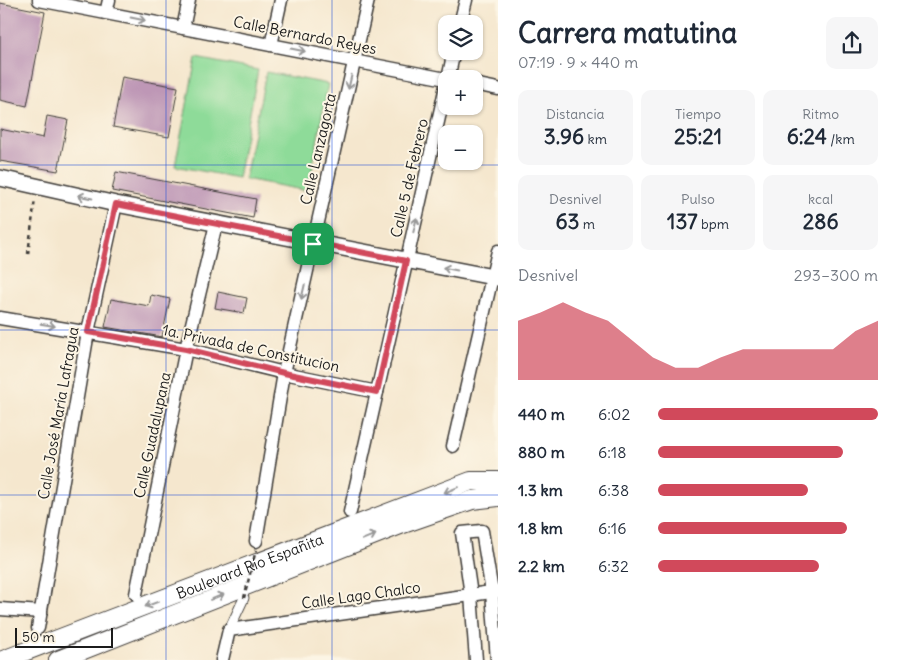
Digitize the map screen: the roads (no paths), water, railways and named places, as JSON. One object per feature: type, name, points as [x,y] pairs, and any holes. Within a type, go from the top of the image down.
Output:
[{"type":"main road","name":"Boulevard Río Españita","points":[[3,660],[471,482],[498,481]]},
{"type":"main road","name":"Boulevard Río Españita","points":[[58,660],[403,524],[472,500],[498,497]]},
{"type":"street","name":"Calle Bernardo Reyes","points":[[39,0],[438,77]]},
{"type":"street","points":[[106,13],[108,0]]},
{"type":"street","points":[[183,28],[189,0]]},
{"type":"street","points":[[271,45],[281,0]]},
{"type":"street","name":"Calle Lanzagorta","points":[[256,545],[284,373],[368,0]]},
{"type":"street","points":[[462,15],[466,0]]},
{"type":"street","points":[[483,86],[498,89]]},
{"type":"street","name":"Calle 5 de Febrero","points":[[350,512],[439,115]]},
{"type":"street","points":[[0,178],[116,204],[313,244],[495,278]]},
{"type":"street","name":"Calle José María Lafragua","points":[[38,628],[88,332],[116,204]]},
{"type":"street","name":"Calle Guadalupana","points":[[136,594],[186,349],[216,224]]},
{"type":"street","points":[[453,446],[495,278],[498,252]]},
{"type":"street","name":"1a. Privada de Constitucion","points":[[0,318],[186,349],[284,373],[377,392]]},
{"type":"street","points":[[476,660],[472,595],[462,534],[482,531],[495,592],[497,660]]},
{"type":"street","name":"Calle Lago Chalco","points":[[229,630],[495,592]]},
{"type":"street","points":[[222,660],[229,630],[244,598]]},
{"type":"street","points":[[0,609],[41,612]]}]
